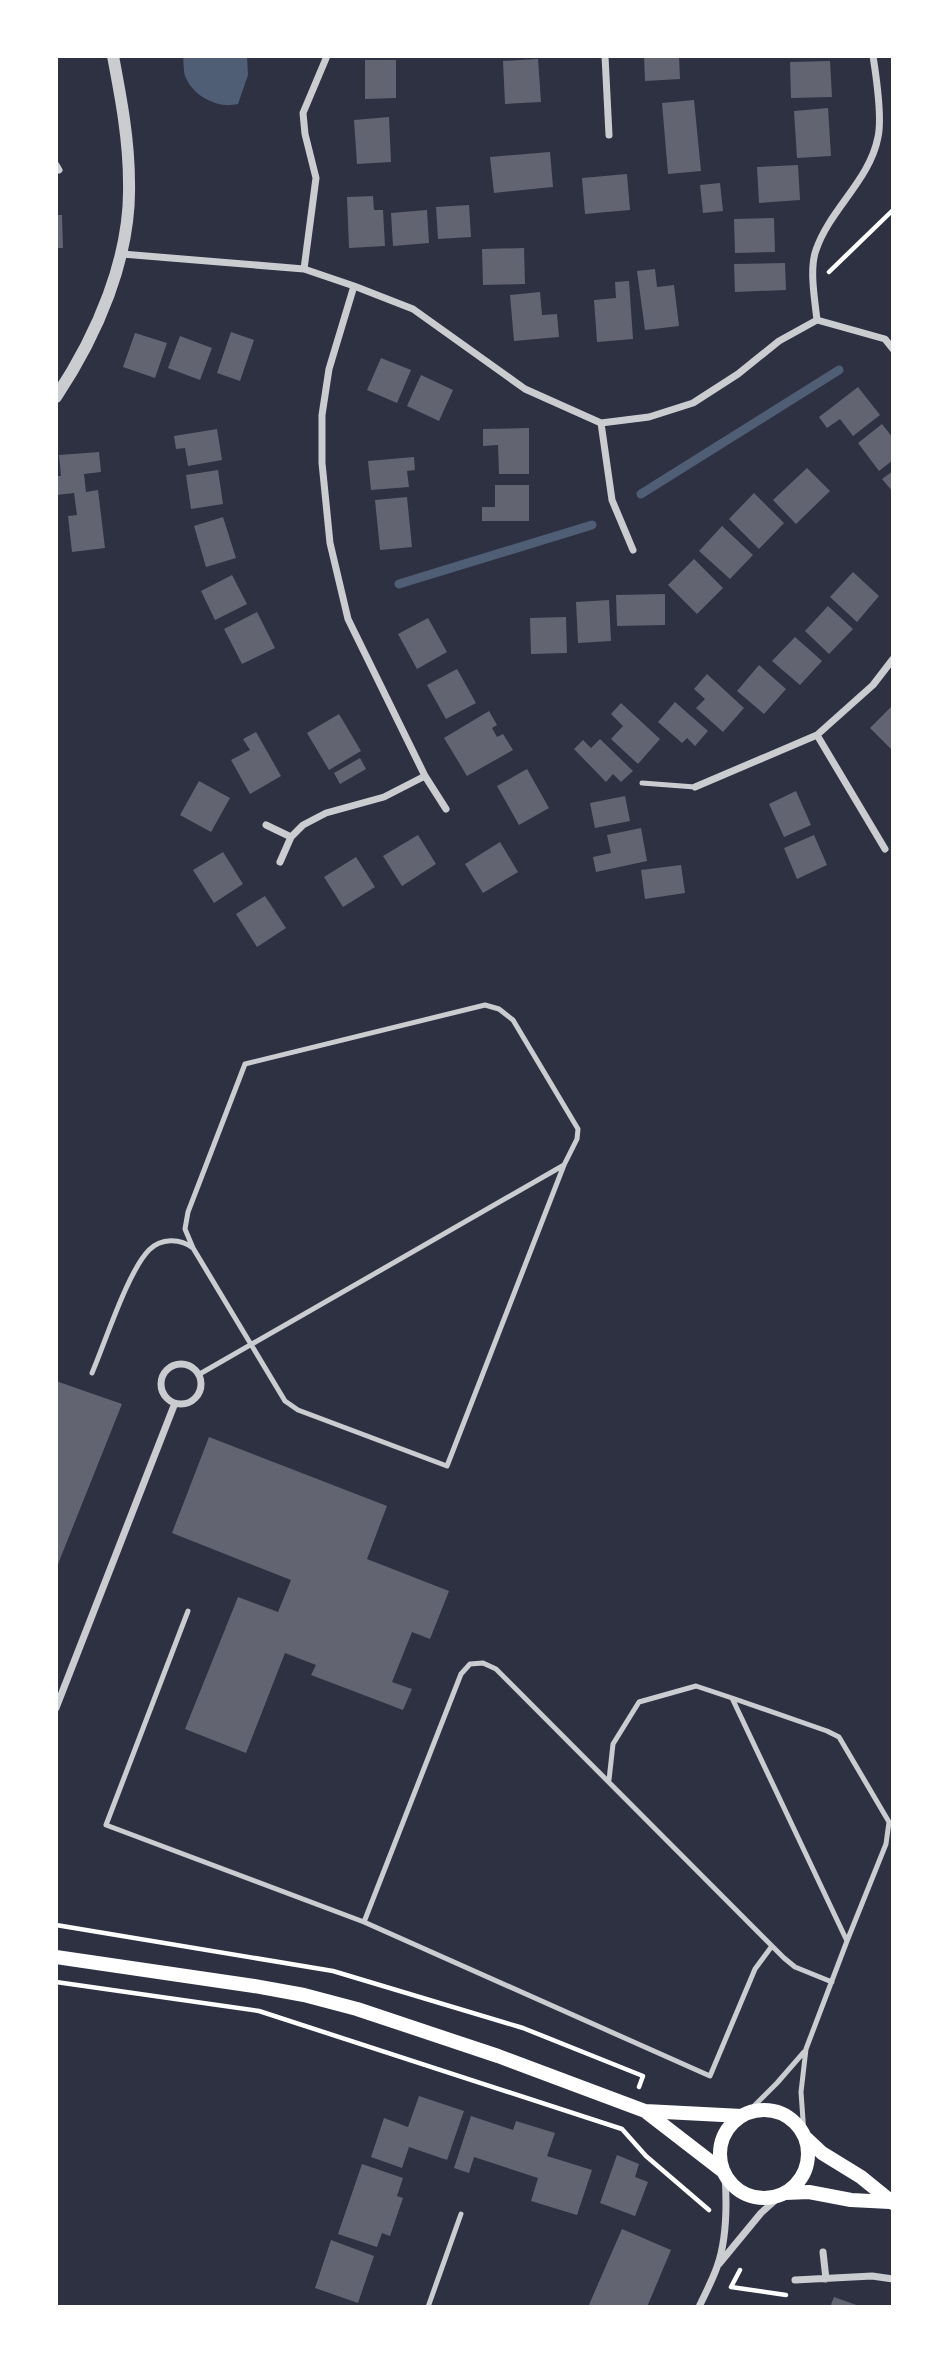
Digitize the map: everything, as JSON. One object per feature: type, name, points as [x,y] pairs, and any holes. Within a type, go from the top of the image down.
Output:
[{"type":"main road","points":[[56,1957],[254,1986],[330,2002],[498,2056],[645,2111],[724,2173]]},
{"type":"main road","points":[[759,2110],[785,2115],[796,2123],[822,2153],[861,2177],[891,2202],[851,2200],[809,2192],[755,2197],[743,2193],[732,2185],[724,2173],[720,2160],[725,2135],[732,2124],[744,2115],[759,2110]]},
{"type":"main road","points":[[645,2111],[744,2115]]},
{"type":"main road","points":[[783,2194],[796,2185],[808,2164],[805,2136]]},
{"type":"street","points":[[56,397],[81,359],[106,302],[122,254],[130,184],[123,108],[113,56]]},
{"type":"street","points":[[304,269],[316,178],[305,134],[303,113],[327,56]]},
{"type":"street","points":[[605,56],[609,135]]},
{"type":"street","points":[[817,320],[815,252],[867,167],[878,136],[873,56]]},
{"type":"street","points":[[122,254],[304,269],[354,286],[413,309],[525,389],[601,423],[649,417],[693,403],[738,374],[779,341],[817,320],[885,339],[893,348]]},
{"type":"street","points":[[354,286],[329,369],[322,415],[322,463],[330,543],[348,619],[425,776],[446,809]]},
{"type":"street","points":[[601,423],[612,500],[633,550]]},
{"type":"street","points":[[695,787],[817,735],[873,685],[893,659]]},
{"type":"street","points":[[817,735],[885,849]]},
{"type":"street","points":[[280,862],[291,836],[303,825],[326,813],[384,797],[425,776]]},
{"type":"street","points":[[266,825],[291,836]]},
{"type":"street","points":[[176,1365],[189,1366],[198,1375],[201,1381],[199,1394],[189,1403],[174,1403],[165,1397],[162,1378],[176,1365]]},
{"type":"street","points":[[56,1708],[174,1403]]},
{"type":"street","points":[[718,2265],[725,2218],[724,2173]]},
{"type":"street","points":[[699,2307],[718,2265],[761,2213],[783,2194]]},
{"type":"street","points":[[823,2252],[826,2279]]},
{"type":"street","points":[[795,2280],[873,2276],[893,2279]]},
{"type":"lane","points":[[642,783],[695,787]]},
{"type":"lane","points":[[485,1005],[499,1009],[513,1020],[578,1129],[577,1139],[564,1166],[447,1466],[298,1410],[280,1394],[193,1248],[185,1229],[188,1212],[245,1064],[485,1005]]},
{"type":"lane","points":[[198,1375],[564,1166]]},
{"type":"lane","points":[[92,1373],[136,1266],[150,1248],[166,1241],[183,1241],[193,1248]]},
{"type":"lane","points":[[188,1611],[106,1825],[364,1923],[710,2076],[755,1969],[772,1946]]},
{"type":"lane","points":[[364,1923],[458,1680],[464,1668],[470,1664],[483,1663],[496,1669],[772,1946],[795,1967],[832,1982]]},
{"type":"lane","points":[[608,1780],[613,1744],[639,1702],[696,1686],[839,1737],[889,1822],[886,1844],[806,2049],[801,2092],[805,2136]]},
{"type":"lane","points":[[732,1698],[847,1941]]},
{"type":"lane","points":[[744,2115],[778,2083],[806,2049]]},
{"type":"lane","points":[[428,2307],[461,2214]]},
{"type":"path","points":[[814,288],[893,210]]},
{"type":"path","points":[[56,1925],[333,1970],[523,2028],[643,2076]]},
{"type":"path","points":[[56,1982],[259,2011],[622,2129],[646,2156],[713,2213]]},
{"type":"path","points":[[742,2265],[731,2287],[786,2295],[795,2280]]},
{"type":"water","points":[[183,56],[247,56],[248,75],[238,104],[215,103],[195,91],[185,76]]},
{"type":"building","points":[[644,56],[679,56],[680,79],[645,81]]},
{"type":"building","points":[[538,59],[541,102],[505,104],[503,61]]},
{"type":"building","points":[[365,60],[396,60],[396,98],[365,99]]},
{"type":"building","points":[[830,61],[832,97],[791,98],[790,62]]},
{"type":"building","points":[[694,100],[701,171],[668,174],[662,103]]},
{"type":"building","points":[[828,108],[831,156],[797,158],[794,111]]},
{"type":"building","points":[[389,117],[391,162],[357,164],[354,120]]},
{"type":"building","points":[[550,152],[553,187],[494,193],[490,157]]},
{"type":"building","points":[[798,165],[800,200],[759,203],[757,167]]},
{"type":"building","points":[[627,174],[630,210],[585,214],[582,178]]},
{"type":"building","points":[[720,183],[723,211],[703,213],[700,185]]},
{"type":"building","points":[[373,196],[374,210],[383,210],[385,246],[349,248],[347,197]]},
{"type":"building","points":[[469,205],[471,237],[438,239],[436,207]]},
{"type":"building","points":[[427,210],[429,243],[393,246],[391,213]]},
{"type":"building","points":[[56,215],[62,215],[63,248],[56,248]]},
{"type":"building","points":[[774,218],[775,252],[735,253],[734,219]]},
{"type":"building","points":[[524,248],[525,284],[483,285],[482,249]]},
{"type":"building","points":[[785,263],[786,290],[735,292],[734,264]]},
{"type":"building","points":[[655,269],[657,287],[674,285],[679,326],[645,330],[637,271]]},
{"type":"building","points":[[629,281],[633,339],[597,342],[594,300],[616,298],[615,282]]},
{"type":"building","points":[[540,292],[542,315],[557,314],[559,337],[514,341],[510,295]]},
{"type":"building","points":[[231,332],[254,340],[240,381],[217,373]]},
{"type":"building","points":[[135,333],[167,343],[155,378],[123,367]]},
{"type":"building","points":[[180,336],[212,348],[200,380],[168,368]]},
{"type":"building","points":[[381,358],[411,370],[397,403],[367,390]]},
{"type":"building","points":[[421,375],[453,390],[439,421],[407,406]]},
{"type":"building","points":[[858,387],[880,415],[853,436],[840,419],[827,428],[819,417]]},
{"type":"building","points":[[882,424],[893,438],[893,460],[879,471],[858,443]]},
{"type":"building","points":[[529,428],[529,474],[499,474],[498,445],[483,446],[483,429]]},
{"type":"building","points":[[217,429],[222,460],[188,466],[185,448],[176,449],[174,436]]},
{"type":"building","points":[[99,452],[101,472],[84,474],[86,492],[98,490],[105,548],[72,552],[68,516],[77,515],[74,493],[56,495],[56,476],[61,476],[59,455]]},
{"type":"building","points":[[414,457],[415,470],[407,471],[409,487],[371,490],[368,461]]},
{"type":"building","points":[[807,468],[830,491],[796,524],[773,500]]},
{"type":"building","points":[[218,470],[223,504],[191,509],[186,475]]},
{"type":"building","points":[[893,471],[893,492],[882,479]]},
{"type":"building","points":[[495,485],[529,485],[529,521],[482,521],[482,507],[495,507]]},
{"type":"building","points":[[754,493],[784,523],[759,549],[729,519]]},
{"type":"building","points":[[407,497],[412,547],[380,550],[375,500]]},
{"type":"building","points":[[223,517],[236,558],[206,567],[194,526]]},
{"type":"building","points":[[722,526],[753,555],[730,579],[699,551]]},
{"type":"building","points":[[694,559],[723,588],[697,614],[668,585]]},
{"type":"building","points":[[853,572],[879,596],[857,622],[830,597]]},
{"type":"building","points":[[232,575],[247,604],[215,620],[201,591]]},
{"type":"building","points":[[665,594],[665,625],[617,626],[616,595]]},
{"type":"building","points":[[609,600],[611,641],[578,643],[576,602]]},
{"type":"building","points":[[828,606],[853,629],[829,654],[805,631]]},
{"type":"building","points":[[257,612],[275,648],[242,664],[224,629]]},
{"type":"building","points":[[566,617],[567,653],[531,654],[530,618]]},
{"type":"building","points":[[428,618],[447,652],[417,669],[398,634]]},
{"type":"building","points":[[795,637],[822,661],[800,685],[772,661]]},
{"type":"building","points":[[759,665],[786,689],[764,714],[737,691]]},
{"type":"building","points":[[457,669],[476,703],[446,719],[427,685]]},
{"type":"building","points":[[707,674],[744,708],[723,732],[696,708],[705,699],[694,689]]},
{"type":"building","points":[[675,702],[708,731],[695,746],[687,738],[682,743],[658,722]]},
{"type":"building","points":[[621,703],[660,739],[638,764],[611,739],[623,726],[611,714]]},
{"type":"building","points":[[893,705],[893,751],[870,728]]},
{"type":"building","points":[[489,711],[497,725],[492,728],[497,737],[503,734],[513,750],[467,776],[444,738]]},
{"type":"building","points":[[339,714],[361,751],[329,770],[307,733]]},
{"type":"building","points":[[256,732],[281,776],[250,794],[231,760],[250,750],[243,739]]},
{"type":"building","points":[[600,739],[633,771],[621,782],[613,774],[606,782],[574,749],[583,740],[591,748]]},
{"type":"building","points":[[360,758],[366,769],[340,784],[334,773]]},
{"type":"building","points":[[527,769],[549,808],[519,825],[497,786]]},
{"type":"building","points":[[199,781],[230,798],[211,832],[180,815]]},
{"type":"building","points":[[796,791],[811,825],[784,837],[769,804]]},
{"type":"building","points":[[625,796],[630,821],[595,828],[590,803]]},
{"type":"building","points":[[641,828],[647,861],[596,872],[593,857],[611,853],[607,835]]},
{"type":"building","points":[[418,835],[436,864],[402,886],[383,856]]},
{"type":"building","points":[[814,835],[827,865],[797,879],[784,848]]},
{"type":"building","points":[[500,842],[518,872],[483,893],[465,864]]},
{"type":"building","points":[[223,852],[243,884],[214,903],[193,870]]},
{"type":"building","points":[[356,857],[375,887],[343,907],[324,877]]},
{"type":"building","points":[[681,865],[685,893],[645,899],[641,870]]},
{"type":"building","points":[[265,896],[286,928],[257,947],[236,914]]},
{"type":"building","points":[[56,1381],[122,1404],[56,1569]]},
{"type":"building","points":[[209,1437],[387,1506],[367,1559],[449,1591],[430,1639],[412,1632],[392,1682],[412,1689],[403,1710],[311,1675],[316,1665],[285,1653],[246,1753],[185,1729],[238,1597],[278,1612],[291,1580],[172,1533]]},
{"type":"building","points":[[419,2096],[464,2111],[447,2160],[409,2147],[402,2168],[371,2157],[384,2118],[408,2127]]},
{"type":"building","points":[[471,2116],[513,2130],[516,2121],[555,2133],[547,2156],[592,2170],[577,2215],[531,2201],[538,2178],[474,2157],[469,2173],[454,2168]]},
{"type":"building","points":[[617,2155],[639,2164],[635,2177],[648,2182],[635,2216],[600,2203]]},
{"type":"building","points":[[362,2164],[403,2178],[397,2196],[403,2198],[390,2236],[382,2233],[377,2247],[338,2234]]},
{"type":"building","points":[[622,2229],[671,2250],[647,2307],[588,2307]]},
{"type":"building","points":[[331,2240],[374,2256],[358,2303],[315,2288]]},
{"type":"building","points":[[834,2297],[862,2307],[830,2307]]},
{"type":"waterway","points":[[641,494],[839,370]]},
{"type":"waterway","points":[[399,584],[592,525]]}]
